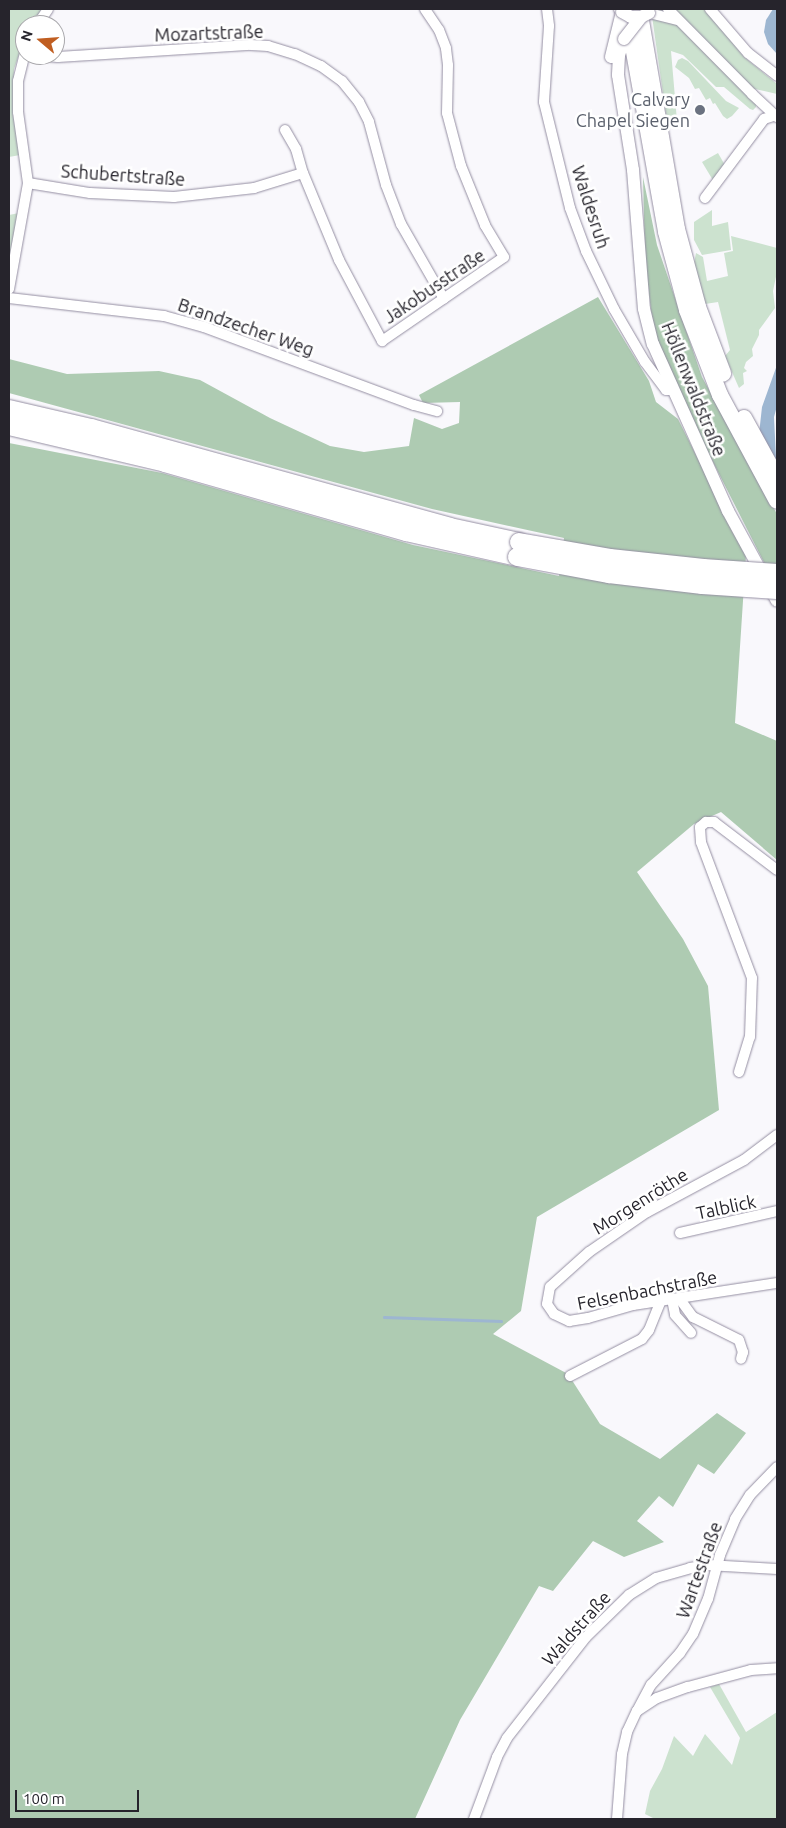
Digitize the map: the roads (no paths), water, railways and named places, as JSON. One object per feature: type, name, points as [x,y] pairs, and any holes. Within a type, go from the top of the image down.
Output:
[{"type":"highway","points":[[622,12],[658,195],[675,270],[701,351],[777,478]]},
{"type":"highway","points":[[645,12],[677,229],[698,307],[725,392],[777,501]]},
{"type":"highway","points":[[9,409],[91,428],[450,527],[518,550],[609,574],[702,585],[777,590]]},
{"type":"highway","points":[[9,426],[165,464],[406,532],[518,550],[703,568],[777,573]]},
{"type":"street","name":"Jakobusstraße","points":[[302,173],[339,260],[382,341],[504,257],[485,225],[461,166],[447,113],[448,65],[446,48],[439,30],[425,9]]},
{"type":"street","name":"Waldesruh","points":[[546,9],[549,26],[544,102],[570,208],[586,251],[614,310],[645,362],[666,390],[673,390]]},
{"type":"street","points":[[668,9],[776,116]]},
{"type":"street","points":[[710,9],[748,53],[777,76]]},
{"type":"street","name":"Höllenwaldstraße","points":[[622,12],[613,46],[611,74],[613,94],[628,144]]},
{"type":"street","points":[[622,12],[631,17],[645,12],[683,22]]},
{"type":"street","name":"Höllenwaldstraße","points":[[645,12],[624,39],[619,55],[618,75],[633,170],[644,309],[653,344],[728,511],[777,600]]},
{"type":"street","name":"Mozartstraße","points":[[65,57],[251,45],[268,46],[295,54],[321,66],[342,81],[359,102],[369,122],[380,168],[401,224],[444,299]]},
{"type":"street","points":[[9,289],[28,183],[18,112],[18,81],[22,65]]},
{"type":"street","points":[[705,198],[764,119],[776,116]]},
{"type":"street","points":[[285,130],[296,149],[302,173]]},
{"type":"street","name":"Schubertstraße","points":[[28,183],[90,193],[174,197],[254,188],[302,173]]},
{"type":"street","name":"Brandzecher Weg","points":[[9,298],[164,316],[204,327],[414,406],[437,411]]},
{"type":"street","points":[[739,1072],[750,1037],[752,978],[701,842],[700,828],[706,822],[714,822],[777,870]]},
{"type":"street","name":"Morgenröthe","points":[[554,1314],[547,1304],[550,1287],[589,1252],[647,1212],[744,1160],[777,1135]]},
{"type":"street","name":"Talblick","points":[[680,1233],[777,1211]]},
{"type":"street","name":"Felsenbachstraße","points":[[554,1314],[569,1321],[661,1300],[777,1283]]},
{"type":"street","points":[[676,1298],[675,1316],[691,1332]]},
{"type":"street","points":[[676,1298],[693,1317],[739,1340],[743,1352],[741,1359]]},
{"type":"street","points":[[570,1376],[642,1339],[650,1330],[661,1300]]},
{"type":"street","name":"Wartestraße","points":[[617,1819],[622,1754],[627,1732],[636,1711],[651,1685],[693,1634],[708,1599],[717,1566],[734,1519],[742,1506],[777,1467]]},
{"type":"street","name":"Waldstraße","points":[[474,1819],[497,1757],[507,1738],[586,1637],[611,1611],[642,1586],[673,1572],[690,1568],[717,1566],[777,1569]]},
{"type":"street","points":[[636,1711],[657,1698],[688,1687],[751,1670],[777,1668]]},
{"type":"water","points":[[773,9],[777,9],[777,54],[768,44],[764,32],[766,20]]},
{"type":"water","points":[[777,365],[777,406],[774,417],[777,478],[758,443],[762,407]]},
{"type":"waterway","points":[[384,1317],[501,1321]]},
{"type":"place","name":"Calvary Chapel Siegen","points":[[700,110]]}]
